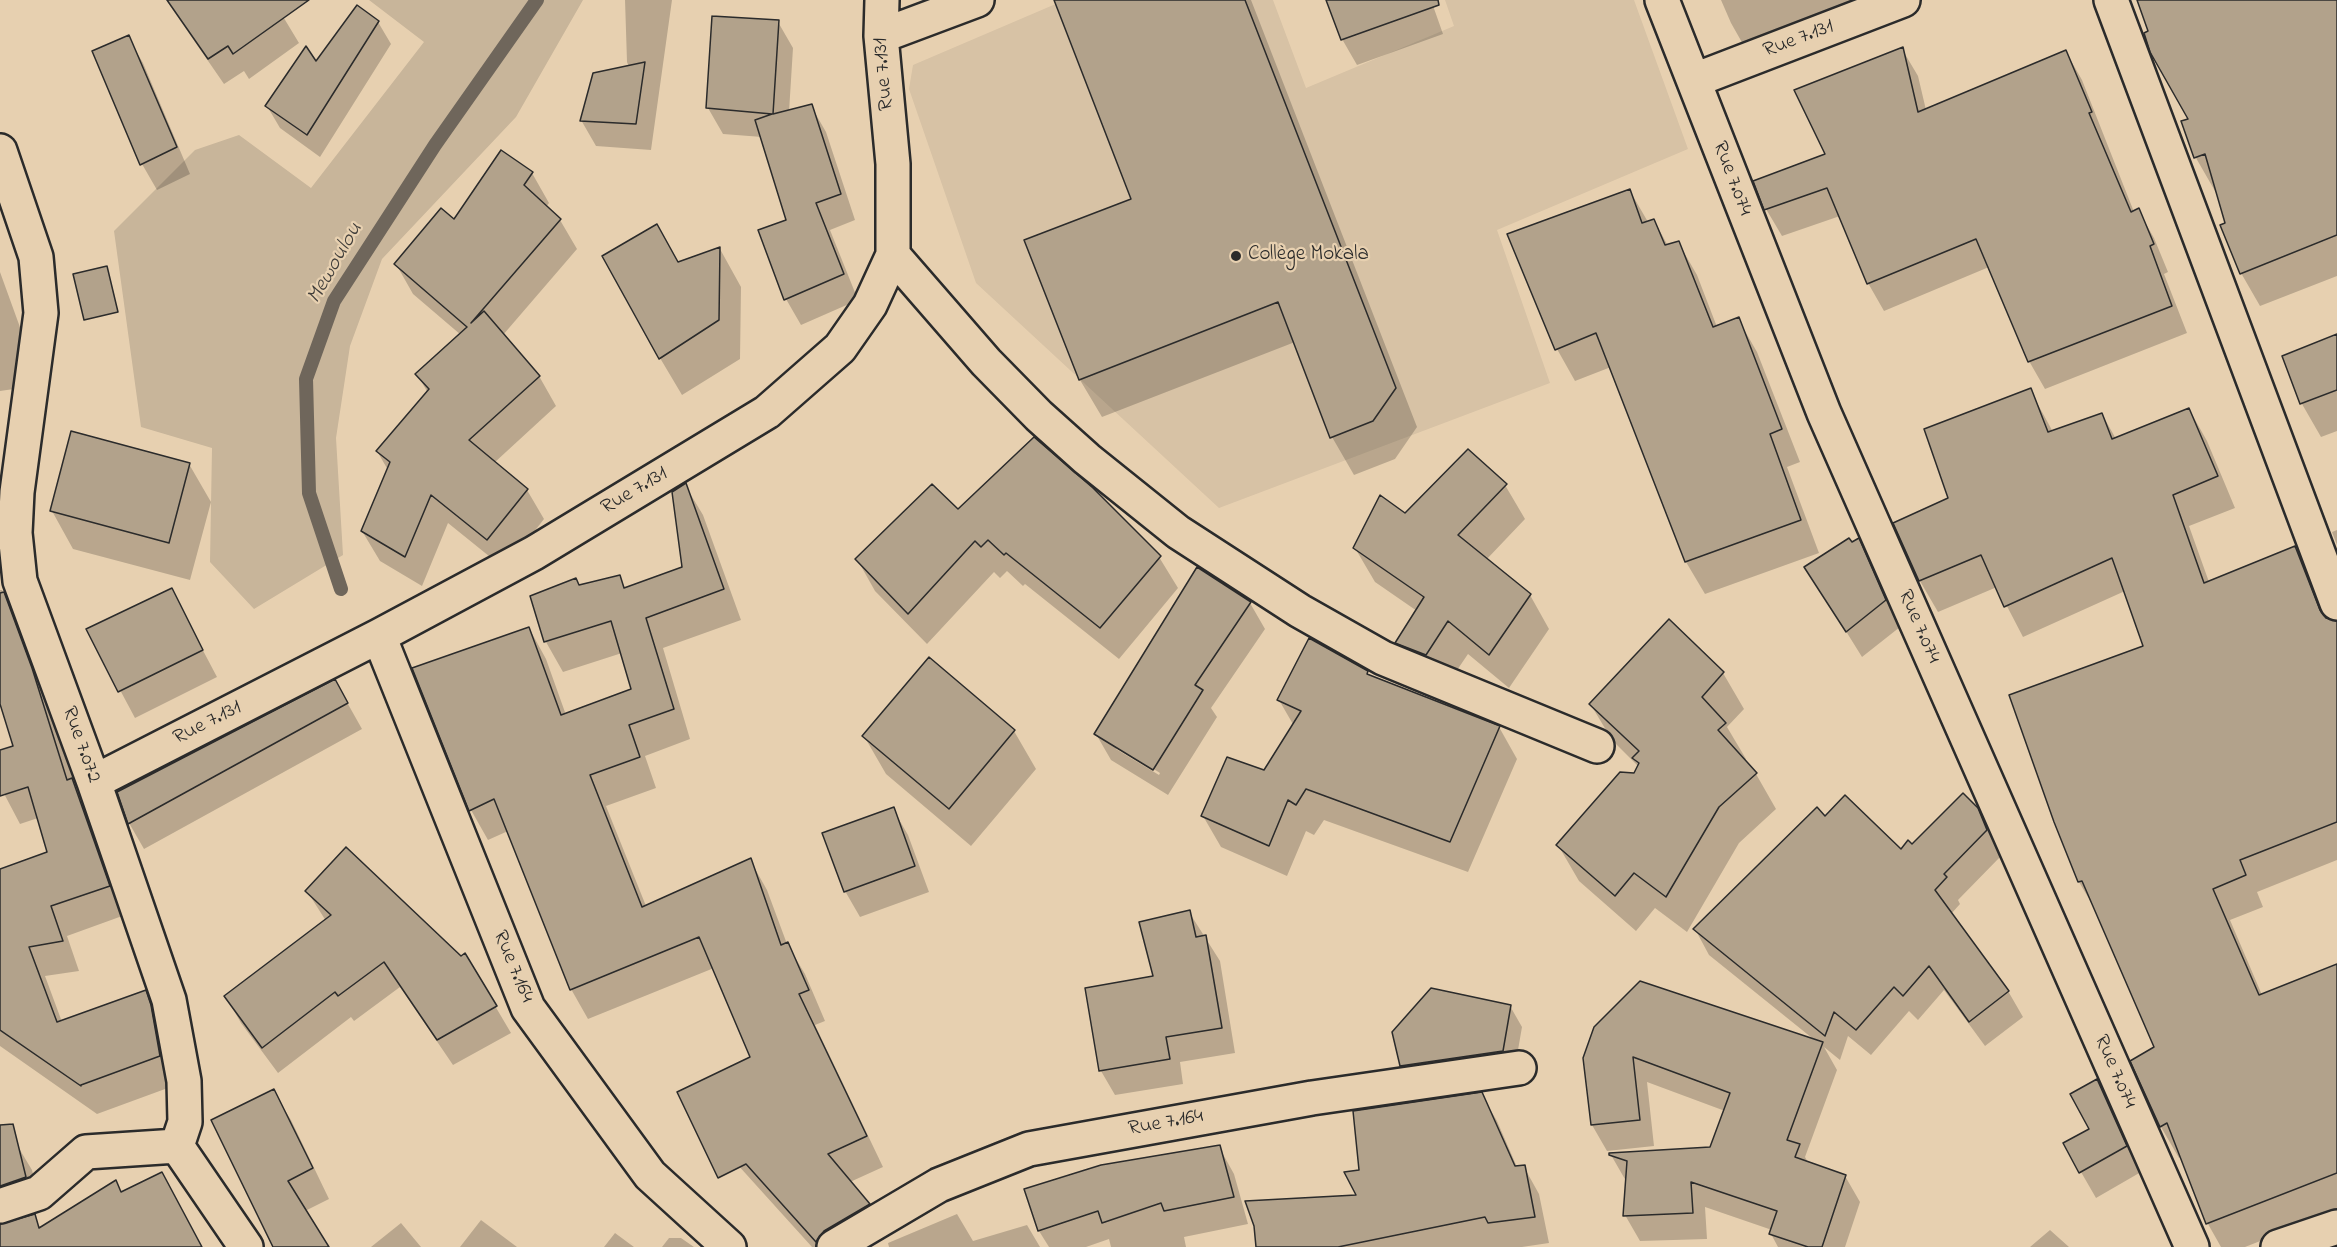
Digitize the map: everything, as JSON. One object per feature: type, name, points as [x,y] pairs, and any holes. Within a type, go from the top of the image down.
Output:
[{"type":"street","name":"Rue 7.131","points":[[94,782],[379,636],[534,553],[767,412],[840,348],[870,305],[893,255],[893,164],[881,36],[882,0]]},
{"type":"street","points":[[881,36],[977,0]]},
{"type":"street","name":"Rue 7.074","points":[[1662,0],[1824,413],[2192,1247]]},
{"type":"street","name":"Rue 7.131","points":[[1695,80],[1903,0]]},
{"type":"street","points":[[2111,0],[2337,603]]},
{"type":"street","name":"Rue 7.072","points":[[0,151],[36,257],[41,314],[17,492],[15,533],[20,581],[94,782],[170,1000],[184,1081],[185,1122],[177,1146]]},
{"type":"street","points":[[893,255],[986,362],[1039,416],[1087,459],[1178,532],[1300,611],[1383,658],[1597,746]]},
{"type":"street","name":"Rue 7.164","points":[[379,636],[528,1008],[650,1174],[729,1247]]},
{"type":"street","name":"Rue 7.164","points":[[834,1247],[939,1185],[1029,1149],[1312,1098],[1519,1068]]},
{"type":"street","points":[[0,1206],[39,1193],[86,1152],[177,1146],[246,1247]]},
{"type":"street","points":[[2278,1247],[2337,1227]]},
{"type":"shaded area","points":[[369,0],[583,0],[516,117],[382,259],[350,346],[336,438],[343,555],[254,609],[210,562],[212,448],[141,427],[114,231],[195,150],[239,135],[311,188],[424,42]]},
{"type":"shaded area","name":"Collège Mokala","points":[[1065,0],[1273,0],[1306,88],[1454,26],[1445,0],[1634,0],[1688,149],[1497,230],[1550,383],[1219,508],[976,283],[909,89],[913,65]]},
{"type":"building","points":[[167,0],[309,0],[233,54],[228,46],[208,59]]},
{"type":"building","points":[[1054,0],[1245,0],[1396,388],[1373,421],[1330,438],[1278,302],[1079,380],[1024,240],[1131,199]]},
{"type":"building","points":[[1326,0],[1438,0],[1439,5],[1341,40]]},
{"type":"building","points":[[2137,0],[2337,0],[2337,235],[2240,274],[2220,225],[2225,223],[2205,154],[2194,158],[2181,121],[2188,119],[2150,52],[2144,33],[2148,31]]},
{"type":"building","points":[[357,5],[379,21],[307,135],[265,106],[306,46],[316,61]]},
{"type":"building","points":[[712,16],[779,20],[773,114],[812,104],[841,194],[816,203],[844,274],[784,300],[758,230],[786,220],[755,120],[772,114],[706,108]]},
{"type":"building","points":[[129,35],[177,147],[140,165],[92,51]]},
{"type":"building","points":[[1903,47],[1918,112],[2066,50],[2092,112],[2089,113],[2131,212],[2139,208],[2154,244],[2150,246],[2172,306],[2028,362],[1976,239],[1867,284],[1827,188],[1764,210],[1753,181],[1825,154],[1794,90]]},
{"type":"building","points":[[645,62],[636,124],[580,121],[593,73]]},
{"type":"building","points":[[501,150],[533,172],[524,185],[561,219],[471,323],[484,311],[540,376],[469,440],[528,489],[487,540],[431,495],[405,557],[361,531],[390,462],[376,451],[429,389],[415,374],[467,327],[394,264],[441,208],[454,219]]},
{"type":"building","points":[[1630,189],[1642,223],[1654,219],[1665,245],[1679,241],[1713,327],[1739,317],[1782,429],[1770,434],[1801,520],[1685,562],[1596,333],[1555,350],[1507,234]]},
{"type":"building","points":[[657,224],[678,262],[720,247],[719,320],[659,359],[602,256]]},
{"type":"building","points":[[107,266],[118,312],[84,320],[73,274]]},
{"type":"building","points":[[2337,334],[2337,390],[2300,404],[2282,356]]},
{"type":"building","points":[[2031,388],[2048,432],[2102,413],[2112,439],[2189,408],[2218,476],[2173,495],[2204,583],[2295,546],[2320,610],[2326,618],[2337,621],[2337,822],[2240,860],[2246,875],[2213,889],[2259,995],[2337,964],[2337,1173],[2206,1224],[2167,1123],[2160,1127],[2130,1061],[2154,1047],[2082,881],[2078,882],[2009,695],[2143,646],[2112,558],[2004,607],[1981,555],[1919,581],[1893,523],[1948,498],[1924,429]]},
{"type":"building","points":[[71,431],[190,463],[169,543],[50,511]]},
{"type":"building","points":[[1034,437],[1093,488],[1161,556],[1100,628],[1006,553],[1004,555],[988,540],[981,547],[975,541],[908,614],[855,559],[932,484],[958,509]]},
{"type":"building","points":[[1468,449],[1507,484],[1458,535],[1531,594],[1489,655],[1448,621],[1426,655],[1395,643],[1424,597],[1353,548],[1380,495],[1405,513]]},
{"type":"building","points":[[686,483],[724,589],[646,618],[674,709],[629,725],[640,757],[590,775],[642,907],[751,858],[781,945],[788,942],[809,990],[799,994],[867,1136],[828,1154],[870,1204],[824,1231],[816,1242],[746,1164],[718,1178],[677,1092],[750,1057],[699,937],[570,990],[494,799],[469,811],[412,668],[529,627],[561,715],[631,689],[611,621],[544,642],[530,596],[576,578],[579,585],[620,575],[624,588],[682,567],[672,492]]},
{"type":"building","points":[[1849,538],[1852,542],[1859,538],[1886,600],[1846,632],[1804,567]]},
{"type":"building","points":[[1197,567],[1251,602],[1195,685],[1203,690],[1153,770],[1094,734]]},
{"type":"building","points":[[172,588],[203,650],[118,692],[86,629]]},
{"type":"building","points":[[4,592],[32,668],[67,780],[72,778],[110,886],[51,906],[63,941],[29,947],[57,1022],[146,990],[160,1056],[81,1086],[0,1030],[0,869],[47,852],[28,787],[0,796],[0,750],[13,746],[0,704],[0,593]]},
{"type":"building","points":[[1669,619],[1724,672],[1702,697],[1726,723],[1718,730],[1757,773],[1719,807],[1666,897],[1634,873],[1615,896],[1556,845],[1620,772],[1634,773],[1639,763],[1632,758],[1639,751],[1589,704]]},
{"type":"building","points":[[1309,638],[1368,671],[1367,674],[1500,726],[1450,842],[1306,789],[1296,805],[1288,800],[1269,846],[1201,816],[1227,757],[1264,770],[1301,711],[1277,700]]},
{"type":"building","points":[[929,657],[1015,730],[949,809],[862,736]]},
{"type":"building","points":[[335,679],[348,703],[128,824],[117,792]]},
{"type":"building","points":[[1963,793],[1978,808],[1987,830],[1944,874],[1947,877],[1935,890],[2009,991],[1969,1022],[1929,966],[1903,996],[1894,987],[1856,1030],[1834,1012],[1825,1036],[1693,929],[1817,807],[1825,816],[1845,795],[1901,849],[1908,840],[1912,844]]},
{"type":"building","points":[[894,807],[915,866],[844,892],[822,833]]},
{"type":"building","points":[[346,847],[461,956],[465,953],[497,1006],[437,1040],[384,962],[338,996],[335,992],[262,1048],[224,996],[331,915],[305,891]]},
{"type":"building","points":[[1190,910],[1196,937],[1206,935],[1222,1028],[1166,1037],[1170,1059],[1099,1071],[1085,988],[1153,976],[1139,922]]},
{"type":"building","points":[[1640,981],[1823,1042],[1787,1140],[1800,1144],[1795,1157],[1846,1175],[1822,1247],[1808,1247],[1769,1234],[1777,1211],[1691,1182],[1693,1213],[1623,1216],[1627,1161],[1609,1155],[1609,1153],[1710,1147],[1730,1093],[1633,1057],[1640,1120],[1591,1125],[1583,1058],[1594,1027]]},
{"type":"building","points":[[1431,988],[1511,1005],[1503,1051],[1400,1066],[1392,1032]]},
{"type":"building","points":[[2097,1079],[2127,1146],[2079,1173],[2063,1143],[2089,1129],[2070,1094]]},
{"type":"building","points":[[274,1089],[313,1168],[288,1181],[329,1247],[273,1247],[211,1120]]},
{"type":"building","points":[[1482,1092],[1515,1166],[1525,1165],[1535,1217],[1488,1223],[1485,1217],[1338,1247],[1256,1247],[1254,1226],[1245,1201],[1356,1195],[1344,1172],[1359,1170],[1353,1111]]},
{"type":"building","points":[[13,1124],[26,1177],[0,1186],[0,1125]]},
{"type":"building","points":[[1220,1145],[1234,1197],[1164,1211],[1161,1203],[1102,1223],[1098,1211],[1038,1231],[1024,1189],[1101,1165]]},
{"type":"building","points":[[162,1172],[202,1247],[0,1247],[0,1224],[35,1214],[39,1228],[116,1180],[121,1192]]},
{"type":"waterway","name":"Mewoulou","points":[[341,589],[309,493],[306,379],[334,301],[435,145],[537,0]]},
{"type":"place","name":"Collège Mokala","points":[[1236,256]]}]
